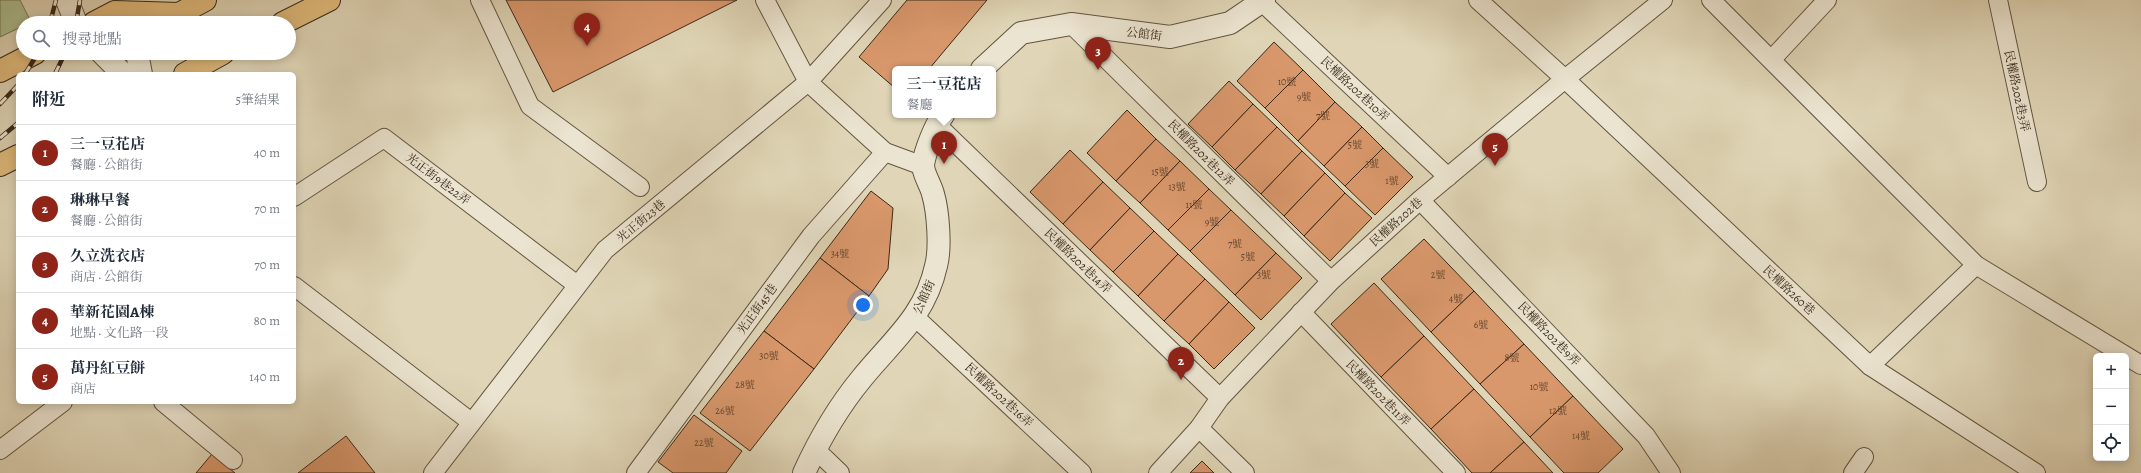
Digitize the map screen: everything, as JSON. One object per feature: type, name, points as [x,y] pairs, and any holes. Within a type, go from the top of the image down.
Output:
[{"type":"main road","points":[[106,16],[119,9],[179,14],[205,0]]},
{"type":"main road","points":[[296,16],[329,0]]},
{"type":"main road","points":[[0,71],[21,60]]},
{"type":"main road","points":[[189,72],[210,60]]},
{"type":"main road","points":[[0,165],[16,157]]},
{"type":"street","points":[[67,0],[73,16]]},
{"type":"street","name":"公館街","points":[[985,66],[1021,33],[1071,24],[1170,37],[1230,24],[1263,1]]},
{"type":"street","points":[[109,60],[121,72]]},
{"type":"street","points":[[138,60],[141,72]]},
{"type":"street","points":[[923,166],[940,119]]},
{"type":"street","name":"公館街","points":[[804,473],[816,450],[862,379],[915,317],[928,292],[937,264],[937,231],[933,194],[923,166]]},
{"type":"lane","points":[[480,0],[530,106],[640,187]]},
{"type":"lane","points":[[765,0],[808,82],[885,152],[923,166]]},
{"type":"lane","name":"光正街23巷","points":[[433,473],[605,250],[808,82],[882,0]]},
{"type":"lane","name":"民權路260巷","points":[[1478,0],[1565,79],[1870,366],[2036,473]]},
{"type":"lane","name":"民權路202巷","points":[[1158,473],[1199,428],[1220,398],[1331,281],[1420,200],[1565,79],[1663,0]]},
{"type":"lane","points":[[1711,0],[1772,59],[1976,265],[2141,365]]},
{"type":"lane","points":[[1772,59],[1827,0]]},
{"type":"lane","name":"民權路202巷3弄","points":[[1998,0],[2037,182]]},
{"type":"lane","name":"民權路202巷10弄","points":[[1263,1],[1448,177]]},
{"type":"lane","name":"民權路202巷12弄","points":[[1071,24],[1331,281]]},
{"type":"lane","name":"民權路202巷14弄","points":[[940,119],[1220,398]]},
{"type":"lane","name":"光正街9巷22弄","points":[[296,196],[384,138],[578,285]]},
{"type":"lane","name":"光正街45巷","points":[[636,473],[811,236],[885,152]]},
{"type":"lane","name":"民權路202巷9弄","points":[[1420,200],[1646,436],[1670,473]]},
{"type":"lane","points":[[1870,366],[1976,265]]},
{"type":"lane","points":[[296,288],[471,422]]},
{"type":"lane","name":"民權路202巷11弄","points":[[1301,312],[1456,473]]},
{"type":"lane","name":"民權路202巷16弄","points":[[915,317],[1082,473]]},
{"type":"lane","points":[[0,450],[60,404]]},
{"type":"lane","points":[[165,404],[233,460]]},
{"type":"lane","points":[[1199,428],[1245,473]]},
{"type":"lane","points":[[816,450],[840,473]]},
{"type":"lane","points":[[1853,473],[1864,457]]},
{"type":"green space","points":[[0,0],[20,0],[28,16],[16,16],[16,29],[0,37]]},
{"type":"building","points":[[506,0],[737,0],[553,92]]},
{"type":"building","points":[[907,0],[987,0],[932,66],[892,66],[892,85],[859,57]]},
{"type":"building","points":[[1274,42],[1303,70],[1265,108],[1237,81]]},
{"type":"building","points":[[1303,70],[1335,102],[1298,141],[1265,108]]},
{"type":"building","points":[[1229,81],[1253,104],[1212,147],[1188,124]]},
{"type":"building","points":[[1335,102],[1362,127],[1324,166],[1298,141]]},
{"type":"building","points":[[1253,104],[1277,127],[1235,170],[1212,147]]},
{"type":"building","points":[[1127,110],[1156,139],[1116,181],[1087,153]]},
{"type":"building","points":[[1277,127],[1302,151],[1261,194],[1235,170]]},
{"type":"building","points":[[1362,127],[1383,148],[1345,186],[1324,166]]},
{"type":"building","points":[[1156,139],[1180,161],[1140,203],[1116,181]]},
{"type":"building","points":[[1383,148],[1413,177],[1375,215],[1345,186]]},
{"type":"building","points":[[1070,150],[1103,182],[1063,224],[1030,192]]},
{"type":"building","points":[[1302,151],[1325,173],[1284,216],[1261,194]]},
{"type":"building","points":[[1180,161],[1209,189],[1168,230],[1140,203]]},
{"type":"building","points":[[1325,173],[1345,193],[1304,236],[1284,216]]},
{"type":"building","points":[[1103,182],[1130,208],[1090,250],[1063,224]]},
{"type":"building","points":[[1209,189],[1231,210],[1190,251],[1168,230]]},
{"type":"building","points":[[871,191],[893,208],[888,269],[869,296],[820,258]]},
{"type":"building","points":[[1345,193],[1372,218],[1330,261],[1304,236]]},
{"type":"building","points":[[1130,208],[1154,231],[1113,272],[1090,250]]},
{"type":"building","points":[[1231,210],[1276,253],[1235,295],[1190,251]]},
{"type":"building","points":[[1154,231],[1178,254],[1138,296],[1113,272]]},
{"type":"building","points":[[1424,239],[1474,291],[1431,332],[1381,279]]},
{"type":"building","points":[[1276,253],[1302,278],[1261,320],[1235,295]]},
{"type":"building","points":[[1178,254],[1205,279],[1164,321],[1138,296]]},
{"type":"building","points":[[820,258],[869,296],[814,369],[764,331]]},
{"type":"building","points":[[1205,279],[1229,302],[1189,344],[1164,321]]},
{"type":"building","points":[[1374,283],[1424,336],[1381,377],[1331,324]]},
{"type":"building","points":[[1474,291],[1524,344],[1480,384],[1431,332]]},
{"type":"building","points":[[1229,302],[1255,328],[1214,369],[1189,344]]},
{"type":"building","points":[[764,331],[814,369],[750,451],[700,413]]},
{"type":"building","points":[[1424,336],[1474,389],[1431,429],[1381,377]]},
{"type":"building","points":[[1524,344],[1573,396],[1530,437],[1480,384]]},
{"type":"building","points":[[1474,389],[1524,442],[1490,473],[1472,473],[1431,429]]},
{"type":"building","points":[[1573,396],[1623,449],[1598,473],[1564,473],[1530,437]]},
{"type":"building","points":[[694,415],[742,451],[726,473],[673,473],[658,462]]},
{"type":"building","points":[[346,436],[375,473],[298,473]]},
{"type":"building","points":[[1524,442],[1553,473],[1490,473]]},
{"type":"building","points":[[212,454],[235,473],[196,473]]},
{"type":"building","points":[[1202,461],[1214,473],[1190,473]]},
{"type":"railway","points":[[52,16],[56,0]]},
{"type":"railway","points":[[77,16],[80,0]]},
{"type":"railway","points":[[26,72],[34,60]]},
{"type":"railway","points":[[56,72],[62,60]]},
{"type":"railway","points":[[0,104],[16,87]]},
{"type":"railway","points":[[0,138],[16,125]]},
{"type":"place","name":"華新花園A棟","points":[[587,46]]},
{"type":"place","name":"久立洗衣店","points":[[1098,70]]},
{"type":"place","name":"三一豆花店","points":[[944,164]]},
{"type":"place","name":"萬丹紅豆餅","points":[[1495,166]]},
{"type":"place","name":"琳琳早餐","points":[[1181,380]]}]
